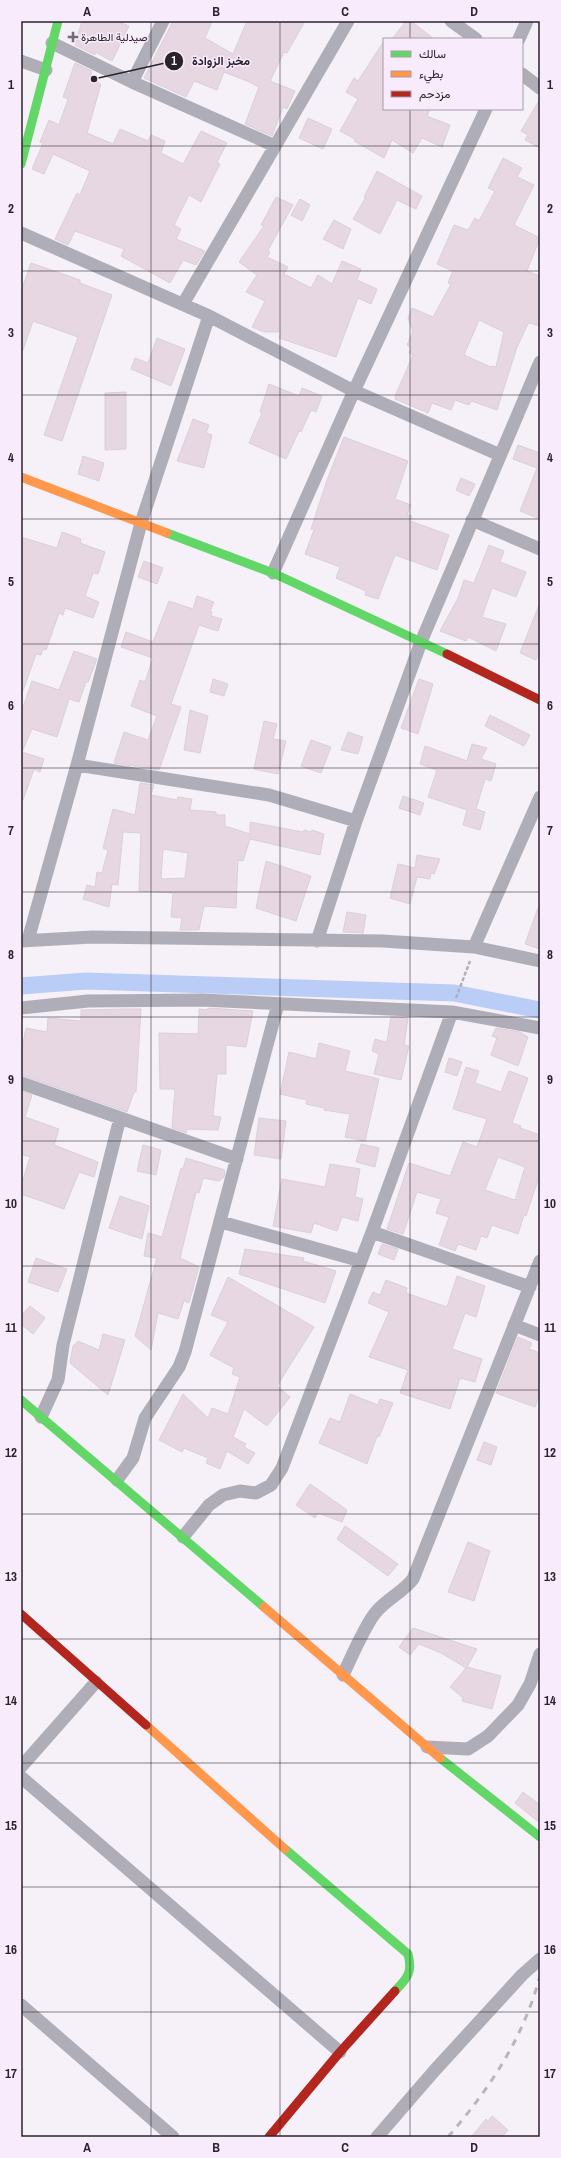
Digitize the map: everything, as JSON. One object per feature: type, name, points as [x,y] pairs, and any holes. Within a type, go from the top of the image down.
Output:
[{"type":"street","points":[[21,164],[58,21]]},
{"type":"street","points":[[132,82],[163,21]]},
{"type":"street","points":[[183,304],[348,21]]},
{"type":"street","points":[[451,21],[475,38]]},
{"type":"street","points":[[519,38],[527,21]]},
{"type":"street","points":[[52,44],[132,82],[275,146]]},
{"type":"street","points":[[21,61],[46,70]]},
{"type":"street","points":[[523,75],[540,88]]},
{"type":"street","points":[[273,573],[354,391],[486,110]]},
{"type":"street","points":[[21,233],[209,316],[354,391],[500,455]]},
{"type":"street","points":[[209,316],[141,523],[77,765],[24,941],[92,937],[383,941],[474,947],[540,962]]},
{"type":"street","points":[[317,940],[356,821],[421,642],[540,362]]},
{"type":"street","points":[[21,477],[273,573],[421,642],[540,700]]},
{"type":"street","points":[[472,520],[540,549]]},
{"type":"street","points":[[77,765],[269,795],[356,821]]},
{"type":"street","points":[[474,947],[540,797]]},
{"type":"street","points":[[21,1008],[88,1001],[202,1000],[278,1004],[453,1008],[540,1028]]},
{"type":"street","points":[[117,1480],[133,1458],[145,1418],[175,1373],[185,1352],[238,1159],[278,1004]]},
{"type":"street","points":[[183,1537],[209,1505],[223,1496],[240,1490],[256,1493],[271,1485],[282,1468],[372,1232],[453,1008]]},
{"type":"street","points":[[21,1083],[238,1159]]},
{"type":"street","points":[[41,1417],[58,1380],[63,1345],[120,1118]]},
{"type":"street","points":[[221,1222],[294,1244],[361,1261]]},
{"type":"street","points":[[372,1232],[530,1287]]},
{"type":"street","points":[[343,1675],[375,1613],[405,1589],[413,1579],[540,1261]]},
{"type":"street","points":[[514,1325],[540,1335]]},
{"type":"street","points":[[21,1400],[117,1480],[426,1747],[540,1838]]},
{"type":"street","points":[[21,1614],[288,1852],[408,1954],[411,1966],[407,1978],[340,2052],[269,2137]]},
{"type":"street","points":[[426,1747],[468,1749],[488,1736],[518,1705],[530,1684],[540,1654]]},
{"type":"street","points":[[21,1767],[96,1682]]},
{"type":"street","points":[[21,1777],[340,2052]]},
{"type":"street","points":[[377,2137],[435,2070],[522,1975],[540,1959]]},
{"type":"street","points":[[21,2005],[173,2137]]},
{"type":"path","points":[[453,1008],[470,960]]},
{"type":"building","points":[[82,21],[117,21],[129,26],[112,61],[95,52],[95,55],[75,45]]},
{"type":"building","points":[[173,21],[212,21],[205,38],[233,54],[247,21],[305,21],[287,53],[284,52],[270,81],[295,91],[287,109],[283,107],[272,136],[245,124],[259,87],[247,81],[224,72],[217,90],[194,81],[186,97],[144,78]]},
{"type":"building","points":[[406,21],[411,21],[433,38],[393,38]]},
{"type":"building","points":[[383,43],[383,110],[430,110],[427,116],[450,125],[442,147],[422,138],[413,153],[392,140],[384,158],[354,141],[355,139],[340,131],[358,99],[346,92],[354,78],[358,81]]},
{"type":"building","points":[[75,63],[92,71],[90,79],[101,84],[87,133],[113,144],[120,129],[148,141],[151,135],[165,141],[161,153],[183,164],[201,131],[227,143],[217,162],[220,164],[201,202],[189,195],[174,225],[181,229],[176,239],[205,251],[196,265],[183,260],[170,283],[121,256],[124,249],[75,231],[68,245],[55,239],[77,193],[80,195],[90,171],[53,154],[44,174],[32,169],[43,143],[40,142],[49,120],[59,125],[68,99],[63,97]]},
{"type":"building","points":[[540,99],[540,148],[525,140],[528,135],[521,131]]},
{"type":"building","points":[[308,118],[332,129],[323,149],[299,138]]},
{"type":"building","points":[[503,158],[522,168],[517,177],[534,185],[514,225],[540,238],[527,271],[540,276],[540,326],[530,323],[528,324],[517,347],[497,410],[471,401],[469,405],[455,400],[451,410],[432,403],[428,413],[395,399],[413,355],[409,353],[411,348],[407,345],[413,331],[408,318],[412,308],[433,317],[451,284],[448,283],[453,271],[437,264],[454,225],[468,230],[475,218],[479,221],[495,191],[488,188]],"holes":[[[479,320],[504,332],[496,367],[491,367],[464,355]]]},
{"type":"building","points":[[377,171],[422,196],[416,209],[397,200],[380,234],[353,219],[366,197],[364,197]]},
{"type":"building","points":[[276,197],[293,205],[268,250],[270,252],[267,257],[288,267],[284,274],[311,288],[318,275],[332,284],[342,261],[361,269],[357,280],[377,289],[371,304],[358,298],[336,357],[279,338],[281,332],[264,332],[252,327],[265,301],[246,292],[257,275],[239,262],[264,226],[261,225]]},
{"type":"building","points":[[300,199],[310,205],[302,221],[291,215]]},
{"type":"building","points":[[334,220],[351,229],[343,249],[323,239]]},
{"type":"building","points":[[31,263],[80,280],[80,283],[112,295],[62,441],[44,435],[78,337],[33,321],[23,350],[21,350],[21,291]]},
{"type":"building","points":[[157,338],[185,349],[171,386],[131,369],[135,358],[148,363]]},
{"type":"building","points":[[269,384],[299,396],[302,388],[322,396],[316,412],[311,410],[286,459],[249,443],[262,413],[260,412]]},
{"type":"building","points":[[126,392],[126,449],[105,450],[105,393]]},
{"type":"building","points":[[193,419],[209,425],[206,433],[212,435],[204,468],[177,461]]},
{"type":"building","points":[[344,437],[408,461],[395,499],[411,505],[407,515],[412,516],[410,521],[449,535],[437,570],[395,555],[378,599],[365,595],[366,591],[336,578],[340,567],[305,554],[314,530],[311,529],[327,480]]},
{"type":"building","points":[[518,445],[540,453],[540,519],[520,511],[537,468],[513,459]]},
{"type":"building","points":[[83,456],[104,463],[99,481],[78,474]]},
{"type":"building","points":[[461,478],[475,484],[469,496],[456,490]]},
{"type":"building","points":[[62,532],[81,539],[80,543],[105,552],[98,574],[93,573],[85,596],[99,602],[93,618],[65,608],[63,615],[59,613],[46,650],[43,649],[41,655],[36,654],[23,691],[21,691],[21,537],[57,548]]},
{"type":"building","points":[[489,545],[504,551],[500,562],[526,572],[516,597],[492,588],[482,617],[506,624],[496,651],[468,637],[466,641],[440,631],[458,598],[464,580],[474,583]]},
{"type":"building","points":[[144,561],[163,568],[157,584],[138,577]]},
{"type":"building","points":[[197,596],[214,602],[210,611],[212,612],[211,616],[222,619],[218,631],[199,625],[171,704],[181,707],[159,770],[114,763],[124,732],[148,740],[157,716],[131,706],[140,680],[145,682],[153,658],[121,647],[126,632],[153,642],[169,601],[193,609]]},
{"type":"building","points":[[539,605],[540,652],[536,660],[520,653]]},
{"type":"building","points":[[74,651],[97,659],[88,682],[86,682],[79,702],[69,699],[57,737],[32,729],[22,752],[44,759],[40,772],[34,769],[23,800],[21,800],[21,713],[32,681],[59,690]]},
{"type":"building","points":[[213,679],[228,684],[224,696],[210,692]]},
{"type":"building","points":[[419,679],[433,684],[418,734],[401,728]]},
{"type":"building","points":[[190,710],[208,716],[200,753],[184,750]]},
{"type":"building","points":[[490,715],[530,735],[524,746],[485,726]]},
{"type":"building","points":[[264,721],[277,724],[273,739],[286,741],[278,774],[254,769]]},
{"type":"building","points":[[348,732],[363,737],[358,754],[341,750]]},
{"type":"building","points":[[311,740],[331,747],[321,773],[301,766]]},
{"type":"building","points":[[472,744],[487,748],[481,759],[496,764],[491,781],[485,779],[476,809],[485,812],[480,830],[463,825],[467,810],[428,797],[437,770],[420,764],[425,746],[467,761]]},
{"type":"building","points":[[140,783],[154,785],[151,795],[177,800],[178,797],[192,799],[190,810],[216,812],[216,815],[225,815],[225,826],[250,834],[250,822],[303,832],[304,830],[311,832],[312,830],[324,834],[320,855],[250,839],[243,861],[238,860],[236,908],[204,906],[199,930],[180,930],[182,918],[171,917],[173,893],[139,891],[141,833],[123,832],[118,885],[112,884],[109,907],[83,899],[87,885],[95,887],[97,872],[102,873],[108,850],[103,848],[113,809],[135,815]],"holes":[[[163,849],[188,853],[185,878],[161,879]]]},
{"type":"building","points":[[403,796],[424,803],[420,815],[399,808]]},
{"type":"building","points":[[417,855],[440,859],[434,874],[431,873],[430,879],[417,877],[410,904],[390,898],[398,864],[415,868]]},
{"type":"building","points":[[266,861],[311,876],[296,921],[256,908]]},
{"type":"building","points":[[538,908],[540,908],[540,949],[525,944]]},
{"type":"building","points":[[347,912],[366,915],[363,933],[343,932]]},
{"type":"building","points":[[208,1008],[253,1011],[246,1047],[226,1045],[226,1074],[217,1074],[213,1116],[221,1117],[218,1130],[187,1129],[186,1133],[172,1128],[175,1089],[160,1089],[159,1033],[198,1034],[199,1009],[207,1010]]},
{"type":"building","points":[[141,1009],[136,1092],[134,1092],[127,1112],[21,1075],[21,1053],[26,1028],[47,1032],[48,1018],[81,1021],[81,1010]]},
{"type":"building","points":[[391,1017],[408,1018],[404,1045],[409,1046],[401,1080],[374,1074],[379,1054],[372,1051],[375,1039],[385,1042],[387,1041]]},
{"type":"building","points":[[496,1028],[520,1032],[528,1037],[518,1066],[491,1055],[497,1038],[492,1036]]},
{"type":"building","points":[[319,1043],[350,1051],[345,1071],[379,1079],[365,1141],[345,1137],[350,1114],[324,1110],[324,1108],[306,1104],[307,1100],[280,1094],[289,1052],[316,1059]]},
{"type":"building","points":[[449,1058],[462,1062],[457,1076],[445,1072]]},
{"type":"building","points":[[466,1067],[479,1071],[475,1083],[501,1092],[509,1071],[528,1078],[512,1123],[521,1126],[520,1128],[540,1135],[540,1174],[526,1216],[524,1215],[518,1234],[492,1225],[487,1238],[481,1236],[476,1250],[458,1244],[455,1251],[439,1245],[449,1217],[436,1213],[441,1199],[417,1192],[403,1234],[387,1229],[409,1163],[450,1176],[463,1142],[477,1147],[487,1119],[453,1109]],"holes":[[[498,1157],[525,1167],[515,1200],[485,1190]]]},
{"type":"building","points":[[21,1091],[32,1095],[25,1117],[59,1129],[54,1145],[98,1162],[94,1177],[79,1172],[64,1209],[21,1194],[21,1180],[23,1180],[30,1157],[21,1154]]},
{"type":"building","points":[[259,1118],[286,1121],[281,1159],[254,1155]]},
{"type":"building","points":[[361,1144],[379,1148],[375,1167],[356,1162]]},
{"type":"building","points":[[143,1145],[161,1150],[156,1175],[137,1171]]},
{"type":"building","points":[[186,1158],[225,1170],[224,1177],[219,1181],[203,1178],[199,1193],[196,1192],[180,1258],[199,1267],[189,1303],[184,1301],[178,1319],[158,1313],[151,1350],[135,1336],[157,1258],[144,1256],[148,1233],[162,1237],[181,1168],[183,1169]]},
{"type":"building","points":[[330,1164],[360,1169],[355,1197],[363,1199],[358,1221],[342,1217],[337,1231],[314,1223],[311,1233],[273,1226],[282,1179],[325,1187]]},
{"type":"building","points":[[120,1196],[149,1206],[142,1239],[109,1228]]},
{"type":"building","points":[[382,1244],[398,1249],[394,1260],[378,1254]]},
{"type":"building","points":[[245,1249],[304,1258],[303,1261],[336,1271],[325,1303],[239,1274]]},
{"type":"building","points":[[36,1258],[67,1269],[58,1292],[28,1282]]},
{"type":"building","points":[[457,1276],[485,1286],[476,1317],[465,1313],[452,1349],[482,1359],[475,1382],[460,1378],[450,1409],[400,1393],[408,1370],[369,1357],[389,1312],[368,1303],[373,1292],[380,1295],[386,1280],[407,1288],[406,1293],[447,1307]]},
{"type":"building","points":[[228,1277],[314,1327],[277,1386],[290,1397],[267,1426],[244,1409],[233,1437],[246,1444],[244,1447],[255,1453],[248,1464],[227,1451],[220,1469],[206,1463],[208,1458],[184,1448],[182,1452],[159,1440],[183,1394],[208,1418],[212,1408],[228,1414],[240,1377],[232,1374],[234,1368],[210,1355],[228,1322],[211,1315]]},
{"type":"building","points":[[30,1306],[45,1318],[33,1334],[21,1324],[21,1316]]},
{"type":"building","points":[[103,1334],[125,1340],[108,1395],[70,1363],[73,1346],[78,1341],[99,1350]]},
{"type":"building","points":[[518,1337],[532,1343],[529,1349],[540,1353],[540,1393],[535,1407],[496,1393]]},
{"type":"building","points":[[350,1394],[378,1405],[380,1399],[393,1403],[379,1437],[377,1436],[367,1464],[319,1443],[330,1418],[340,1422]]},
{"type":"building","points":[[484,1442],[497,1447],[491,1465],[477,1460]]},
{"type":"building","points":[[310,1484],[347,1510],[342,1522],[318,1513],[315,1518],[296,1505]]},
{"type":"building","points":[[345,1526],[398,1564],[388,1576],[337,1539]]},
{"type":"building","points":[[468,1542],[490,1551],[474,1601],[448,1592]]},
{"type":"building","points":[[413,1628],[477,1649],[467,1667],[501,1676],[492,1709],[462,1701],[463,1698],[450,1687],[466,1668],[441,1653],[419,1644],[410,1655],[399,1647]]},
{"type":"building","points":[[523,1792],[540,1805],[540,1823],[515,1803]]},
{"type":"building","points":[[492,2116],[508,2130],[502,2137],[471,2137],[486,2119],[488,2121]]},
{"type":"waterway","points":[[21,986],[86,981],[454,993],[540,1010]]},
{"type":"railway","points":[[448,2137],[478,2100],[503,2062],[524,2021],[540,1976]]},
{"type":"traffic: fast","points":[[21,164],[58,21]]},
{"type":"traffic: fast","points":[[167,533],[273,573],[447,654]]},
{"type":"traffic: fast","points":[[21,1400],[264,1607]]},
{"type":"traffic: fast","points":[[440,1758],[540,1837]]},
{"type":"traffic: fast","points":[[285,1849],[408,1954],[410,1966],[408,1975],[395,1991]]},
{"type":"traffic: slow","points":[[21,477],[167,533]]},
{"type":"traffic: slow","points":[[264,1607],[440,1758]]},
{"type":"traffic: slow","points":[[146,1725],[285,1849]]},
{"type":"traffic: jam","points":[[447,654],[540,700]]},
{"type":"traffic: jam","points":[[21,1614],[146,1725]]},
{"type":"traffic: jam","points":[[269,2137],[340,2052],[395,1991]]},
{"type":"place","name":"صيدلية الطاهرة","points":[[73,37]]},
{"type":"place","name":"مخبز الزوادة","points":[[94,79]]}]
